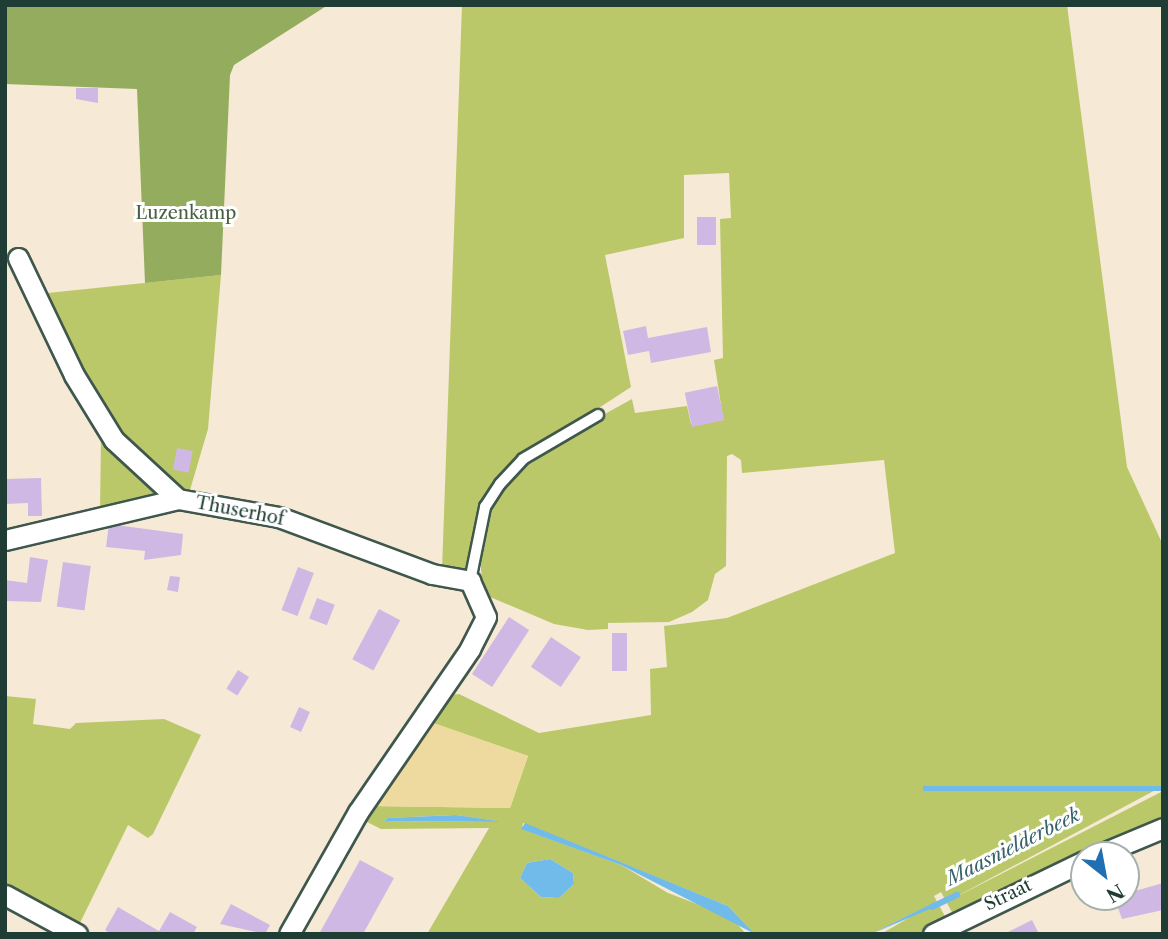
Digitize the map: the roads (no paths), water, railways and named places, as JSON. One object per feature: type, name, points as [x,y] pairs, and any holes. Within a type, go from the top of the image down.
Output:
[{"type":"street","points":[[18,258],[74,375],[114,440],[178,499]]},
{"type":"street","name":"Thuserhof","points":[[5,540],[178,499],[279,517],[432,574],[470,581]]},
{"type":"street","points":[[289,934],[358,811],[470,649],[486,617],[470,581]]},
{"type":"street","points":[[1132,841],[1163,828]]},
{"type":"street","name":"Straat","points":[[933,934],[1070,868]]},
{"type":"street","points":[[5,895],[77,934]]},
{"type":"lane","points":[[470,581],[485,507],[500,484],[534,452],[598,415]]},
{"type":"water","points":[[923,786],[1163,786],[1163,791],[923,791]]},
{"type":"water","points":[[456,815],[504,822],[384,821],[388,818]]},
{"type":"water","points":[[525,823],[728,906],[755,934],[621,865],[521,829]]},
{"type":"water","points":[[550,859],[573,873],[574,884],[559,898],[541,897],[520,878],[527,863]]},
{"type":"water","points":[[935,902],[937,906],[871,934]]},
{"type":"waterway","name":"Maasnielderbeek","points":[[932,907],[957,895]]},
{"type":"park label","name":"Luzenkamp","points":[[186,213]]}]
